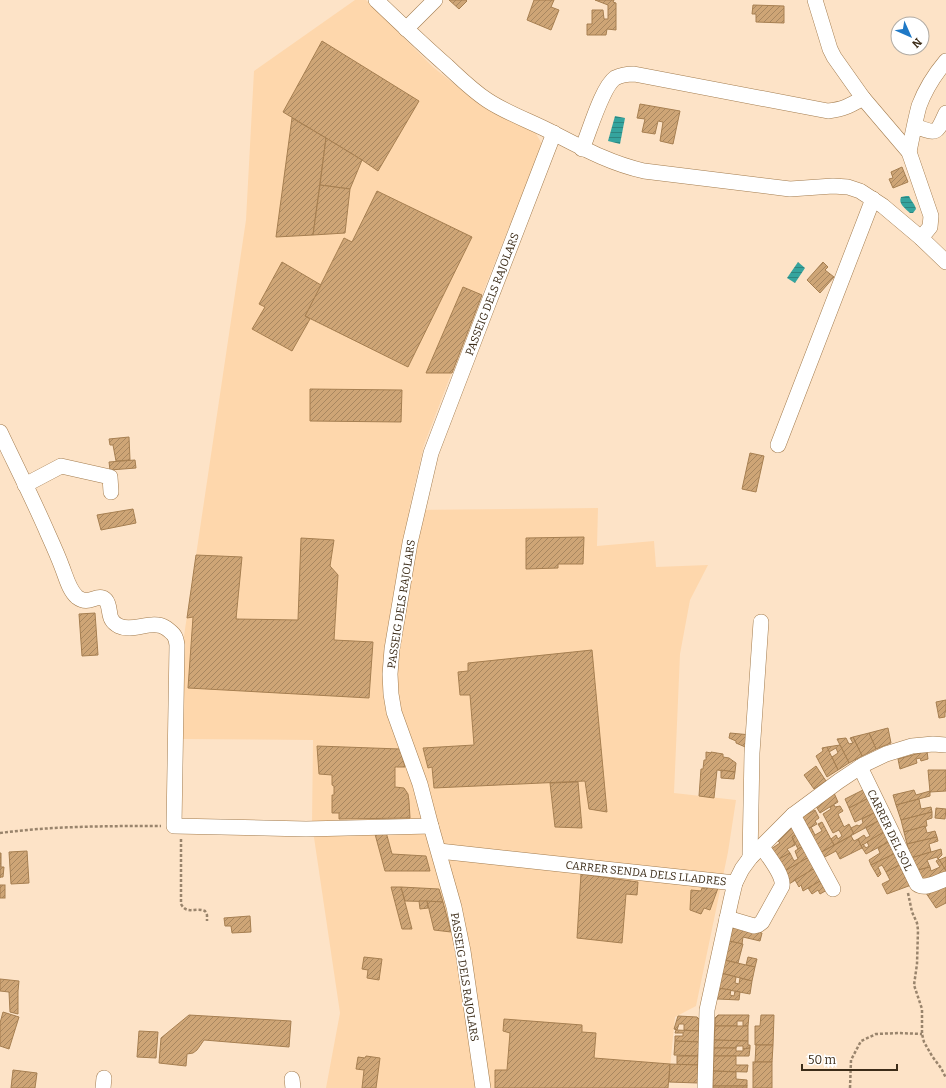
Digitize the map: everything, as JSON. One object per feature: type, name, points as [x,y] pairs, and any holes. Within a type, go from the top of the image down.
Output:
[{"type":"street","points":[[376,0],[468,85],[487,100],[554,133],[582,149],[618,164],[644,171],[790,189],[834,186],[848,187],[860,191],[883,206],[921,238],[946,262]]},
{"type":"street","points":[[406,29],[435,0]]},
{"type":"street","points":[[815,0],[830,49],[834,57],[862,98],[909,152],[931,216],[930,227],[921,238]]},
{"type":"street","points":[[909,152],[922,99],[946,60]]},
{"type":"street","points":[[582,149],[607,88],[616,78],[624,75],[634,74],[828,111],[842,109],[852,105],[862,98]]},
{"type":"street","points":[[915,126],[931,132],[936,131],[946,113]]},
{"type":"street","name":"PASSEIG DELS RAJOLARS","points":[[483,1088],[463,951],[454,907],[420,784],[394,712],[390,674],[392,649],[408,558],[431,453],[554,133]]},
{"type":"street","points":[[778,445],[873,199]]},
{"type":"street","points":[[0,432],[49,535],[70,586],[76,596],[81,600],[88,601],[97,598],[102,598],[105,600],[108,604],[112,620],[119,626],[125,628],[156,625],[163,627],[176,637],[178,826],[306,829],[431,826]]},
{"type":"street","points":[[25,485],[60,466],[110,477],[112,492]]},
{"type":"street","points":[[750,858],[752,752],[761,622]]},
{"type":"street","name":"CARRER SENDA DELS LLADRES","points":[[438,851],[735,883],[742,869],[750,858],[793,815],[835,783],[880,756],[912,746],[932,744],[946,745]]},
{"type":"street","name":"CARRER DEL SOL","points":[[860,767],[921,886]]},
{"type":"street","points":[[793,815],[832,889]]},
{"type":"street","points":[[727,918],[754,926],[758,925],[762,922],[782,886],[783,882],[781,876],[762,846]]},
{"type":"street","points":[[921,886],[946,879]]},
{"type":"street","points":[[705,1088],[707,1010],[735,883]]},
{"type":"path","points":[[0,833],[30,829],[93,826],[178,826],[180,904],[183,908],[188,910],[200,909],[205,911],[207,921]]},
{"type":"path","points":[[921,886],[908,892],[918,930],[917,964],[914,985],[922,1009],[922,1034],[924,1042],[946,1078]]},
{"type":"path","points":[[850,1088],[851,1060],[861,1041],[876,1034],[922,1034]]},
{"type":"shaded area","points":[[355,0],[366,0],[433,67],[479,104],[535,132],[542,144],[424,445],[409,510],[598,508],[597,546],[654,541],[656,567],[708,565],[690,600],[680,654],[674,793],[736,800],[728,852],[696,1006],[675,1017],[668,1088],[326,1088],[340,1013],[312,824],[313,740],[182,739],[184,636],[246,220],[254,71]]},
{"type":"water","points":[[615,116],[625,118],[620,144],[608,141]]},
{"type":"water","points":[[909,196],[916,208],[913,213],[910,213],[904,208],[900,202],[901,197]]},
{"type":"water","points":[[798,262],[805,268],[795,283],[787,278]]},
{"type":"building","points":[[449,0],[466,0],[467,1],[459,9]]},
{"type":"building","points":[[534,0],[554,0],[551,7],[559,10],[551,30],[527,20]]},
{"type":"building","points":[[595,0],[614,0],[613,2],[616,3],[616,30],[607,29],[606,35],[587,35],[587,24],[592,24],[592,10],[603,10],[604,19],[608,19],[608,5]]},
{"type":"building","points":[[753,5],[784,6],[784,23],[756,22],[756,14],[752,14]]},
{"type":"building","points":[[322,41],[419,101],[378,171],[283,112]]},
{"type":"building","points":[[640,104],[680,111],[673,144],[660,141],[663,122],[658,121],[655,134],[642,132],[645,119],[637,118]]},
{"type":"building","points":[[292,118],[326,138],[313,235],[276,237]]},
{"type":"building","points":[[326,138],[362,160],[350,189],[320,185]]},
{"type":"building","points":[[902,167],[908,182],[893,188],[889,179],[893,178],[891,172]]},
{"type":"building","points":[[320,185],[350,189],[345,233],[313,235]]},
{"type":"building","points":[[377,191],[472,237],[408,367],[305,316],[344,238],[352,242]]},
{"type":"building","points":[[282,262],[321,285],[305,316],[310,319],[292,351],[252,329],[265,307],[259,304]]},
{"type":"building","points":[[823,262],[828,267],[825,270],[834,277],[820,293],[807,280]]},
{"type":"building","points":[[463,287],[482,295],[452,373],[426,373]]},
{"type":"building","points":[[310,389],[402,390],[401,422],[310,421]]},
{"type":"building","points":[[129,437],[130,460],[116,461],[113,445],[110,445],[109,439]]},
{"type":"building","points":[[750,453],[764,456],[756,492],[742,489]]},
{"type":"building","points":[[135,460],[136,468],[110,470],[109,462]]},
{"type":"building","points":[[133,509],[136,523],[101,530],[97,515]]},
{"type":"building","points":[[584,537],[583,564],[558,564],[558,568],[526,569],[526,538]]},
{"type":"building","points":[[301,538],[334,540],[330,566],[338,575],[334,640],[373,642],[369,698],[188,688],[193,617],[187,618],[196,555],[242,557],[236,619],[298,620]]},
{"type":"building","points":[[95,613],[98,655],[82,656],[79,614]]},
{"type":"building","points":[[592,650],[607,812],[589,809],[585,781],[434,788],[432,767],[428,768],[423,748],[474,745],[470,695],[460,695],[458,672],[468,671],[468,663]]},
{"type":"building","points":[[946,700],[945,717],[939,718],[936,702]]},
{"type":"building","points":[[888,728],[891,743],[876,749],[869,733]]},
{"type":"building","points":[[730,733],[751,735],[750,749],[729,738]]},
{"type":"building","points":[[869,733],[876,749],[862,756],[853,737]]},
{"type":"building","points":[[853,737],[862,756],[849,763],[837,739],[846,738],[849,744],[853,743],[850,738]]},
{"type":"building","points":[[840,745],[849,763],[838,770],[832,757],[838,753],[836,748],[829,752],[827,747]]},
{"type":"building","points":[[317,746],[400,749],[405,767],[395,767],[395,787],[404,788],[408,794],[410,818],[339,819],[339,813],[332,813],[332,795],[334,795],[334,786],[332,785],[332,775],[319,774]]},
{"type":"building","points":[[827,747],[838,770],[827,777],[816,756],[823,751],[822,748]]},
{"type":"building","points":[[927,751],[928,759],[921,761],[920,758],[916,759],[917,763],[900,769],[898,759]]},
{"type":"building","points":[[706,752],[723,754],[723,757],[729,758],[736,763],[735,772],[717,770],[714,798],[699,796],[701,769],[703,769],[704,760],[706,760]]},
{"type":"building","points":[[816,766],[826,781],[814,789],[804,775]]},
{"type":"building","points":[[721,770],[735,772],[734,779],[721,778]]},
{"type":"building","points":[[928,770],[946,770],[946,791],[930,792]]},
{"type":"building","points":[[578,782],[582,828],[555,827],[550,783]]},
{"type":"building","points":[[867,788],[871,797],[849,808],[845,799]]},
{"type":"building","points":[[914,790],[916,795],[930,791],[930,796],[896,805],[893,795]]},
{"type":"building","points":[[834,793],[838,802],[820,813],[816,806]]},
{"type":"building","points":[[871,797],[878,811],[855,822],[849,808]]},
{"type":"building","points":[[919,799],[921,809],[931,807],[932,812],[901,820],[896,805]]},
{"type":"building","points":[[834,805],[835,807],[840,806],[843,811],[838,814],[844,827],[849,824],[854,834],[834,845],[831,839],[836,835],[838,839],[842,836],[839,830],[833,833],[823,814]]},
{"type":"building","points":[[936,808],[946,809],[945,819],[935,818]]},
{"type":"building","points":[[815,810],[819,818],[815,821],[817,824],[806,830],[800,818]]},
{"type":"building","points":[[932,812],[932,818],[926,820],[927,826],[904,832],[901,820]]},
{"type":"building","points":[[874,813],[878,821],[854,834],[851,828],[857,825],[859,826],[863,823],[862,819]]},
{"type":"building","points":[[882,819],[887,830],[861,846],[858,839],[864,835],[866,838],[870,836],[866,828]]},
{"type":"building","points":[[822,822],[834,845],[818,854],[806,830],[811,827],[815,835],[822,831],[818,824]]},
{"type":"building","points":[[793,825],[797,834],[792,837],[795,845],[787,849],[790,853],[777,860],[771,849],[780,843],[778,841]]},
{"type":"building","points":[[925,826],[927,833],[935,831],[937,837],[907,844],[904,832]]},
{"type":"building","points":[[887,830],[892,840],[866,854],[861,846],[863,844],[866,848],[869,846],[867,842]]},
{"type":"building","points":[[386,832],[392,854],[426,856],[430,871],[385,871],[375,834]]},
{"type":"building","points":[[797,834],[803,846],[798,849],[792,837]]},
{"type":"building","points":[[851,836],[854,841],[858,839],[862,848],[840,859],[836,851],[821,859],[818,854]]},
{"type":"building","points":[[937,837],[938,841],[929,844],[931,852],[911,858],[907,844]]},
{"type":"building","points":[[892,840],[898,852],[871,865],[869,860],[880,853],[878,848]]},
{"type":"building","points":[[803,846],[809,857],[783,872],[777,860],[790,853],[794,861],[798,859],[795,851]]},
{"type":"building","points":[[941,849],[942,855],[938,859],[937,857],[927,860],[930,867],[914,871],[911,858]]},
{"type":"building","points":[[27,851],[29,883],[11,884],[9,852]]},
{"type":"building","points":[[898,852],[903,863],[886,872],[882,865],[878,867],[881,874],[878,877],[871,865]]},
{"type":"building","points":[[0,853],[1,867],[4,867],[3,877],[0,877]]},
{"type":"building","points":[[809,857],[815,868],[789,884],[783,872]]},
{"type":"building","points":[[946,857],[946,871],[939,860]]},
{"type":"building","points":[[939,859],[946,873],[921,882],[914,871],[930,867],[931,871],[940,867],[936,861]]},
{"type":"building","points":[[903,863],[914,884],[887,894],[882,884],[890,880],[886,872]]},
{"type":"building","points":[[815,868],[822,880],[803,891],[801,885],[799,887],[795,880]]},
{"type":"building","points":[[581,874],[638,882],[637,895],[626,894],[622,943],[577,938]]},
{"type":"building","points":[[822,880],[827,890],[820,894],[818,890],[812,894],[808,888]]},
{"type":"building","points":[[946,884],[946,903],[936,908],[926,893]]},
{"type":"building","points":[[0,885],[5,885],[5,898],[0,898]]},
{"type":"building","points":[[391,887],[401,887],[412,929],[402,929]]},
{"type":"building","points":[[401,887],[439,889],[443,902],[405,901]]},
{"type":"building","points":[[708,887],[718,888],[710,910],[704,908],[701,914],[690,910],[691,890],[701,891],[702,888],[706,889]]},
{"type":"building","points":[[419,901],[427,901],[428,908],[420,909]]},
{"type":"building","points":[[427,901],[443,902],[451,932],[434,930]]},
{"type":"building","points":[[250,916],[251,932],[232,933],[231,926],[225,926],[224,918]]},
{"type":"building","points":[[733,926],[762,933],[760,941],[743,937],[742,944],[729,941]]},
{"type":"building","points":[[729,941],[743,944],[738,963],[724,960]]},
{"type":"building","points":[[364,957],[382,959],[379,980],[367,978],[368,970],[362,969]]},
{"type":"building","points":[[748,957],[757,959],[755,967],[746,965]]},
{"type":"building","points":[[724,960],[755,967],[752,981],[721,973]]},
{"type":"building","points":[[721,973],[736,977],[735,983],[739,984],[740,978],[752,981],[750,994],[718,988]]},
{"type":"building","points":[[0,979],[19,981],[18,1014],[10,1012],[9,992],[0,991]]},
{"type":"building","points":[[718,988],[731,990],[730,995],[734,996],[735,991],[740,992],[739,1000],[716,999]]},
{"type":"building","points":[[3,1012],[19,1017],[9,1049],[0,1046],[0,1023]]},
{"type":"building","points":[[189,1015],[291,1021],[289,1047],[204,1040],[197,1050],[193,1053],[187,1054],[186,1066],[159,1063],[161,1038]]},
{"type":"building","points":[[718,1015],[749,1015],[748,1026],[743,1026],[743,1021],[737,1021],[737,1026],[715,1026],[715,1018]]},
{"type":"building","points":[[761,1015],[774,1015],[773,1045],[755,1045],[755,1026],[760,1026]]},
{"type":"building","points":[[678,1016],[697,1017],[699,1019],[699,1031],[684,1030],[684,1024],[679,1024],[677,1030],[674,1029]]},
{"type":"building","points":[[504,1019],[582,1025],[582,1032],[596,1033],[594,1058],[670,1064],[668,1088],[495,1088],[495,1070],[507,1070],[510,1033],[503,1031]]},
{"type":"building","points":[[715,1026],[748,1026],[748,1041],[714,1040]]},
{"type":"building","points":[[676,1030],[699,1031],[699,1042],[675,1041],[675,1036],[683,1036],[683,1033],[675,1033]]},
{"type":"building","points":[[139,1031],[158,1032],[156,1058],[137,1057]]},
{"type":"building","points":[[714,1040],[748,1041],[750,1048],[743,1049],[743,1046],[737,1046],[736,1048],[714,1048]]},
{"type":"building","points":[[675,1041],[699,1042],[698,1056],[674,1055]]},
{"type":"building","points":[[756,1045],[773,1045],[772,1062],[755,1062]]},
{"type":"building","points":[[714,1048],[736,1048],[736,1051],[743,1051],[743,1049],[750,1048],[749,1056],[714,1056]]},
{"type":"building","points":[[366,1056],[380,1058],[376,1088],[362,1088],[364,1070],[356,1069],[358,1057],[365,1058]]},
{"type":"building","points":[[677,1056],[698,1056],[698,1065],[677,1065]]},
{"type":"building","points":[[714,1056],[736,1056],[736,1065],[748,1065],[747,1072],[713,1071]]},
{"type":"building","points":[[753,1062],[772,1062],[772,1088],[753,1088]]},
{"type":"building","points":[[670,1064],[698,1065],[698,1083],[669,1082]]},
{"type":"building","points":[[13,1070],[37,1073],[35,1088],[11,1088]]},
{"type":"building","points":[[713,1071],[736,1072],[736,1079],[747,1080],[747,1086],[713,1086]]},
{"type":"building","points":[[713,1086],[747,1086],[747,1088],[713,1088]]}]
